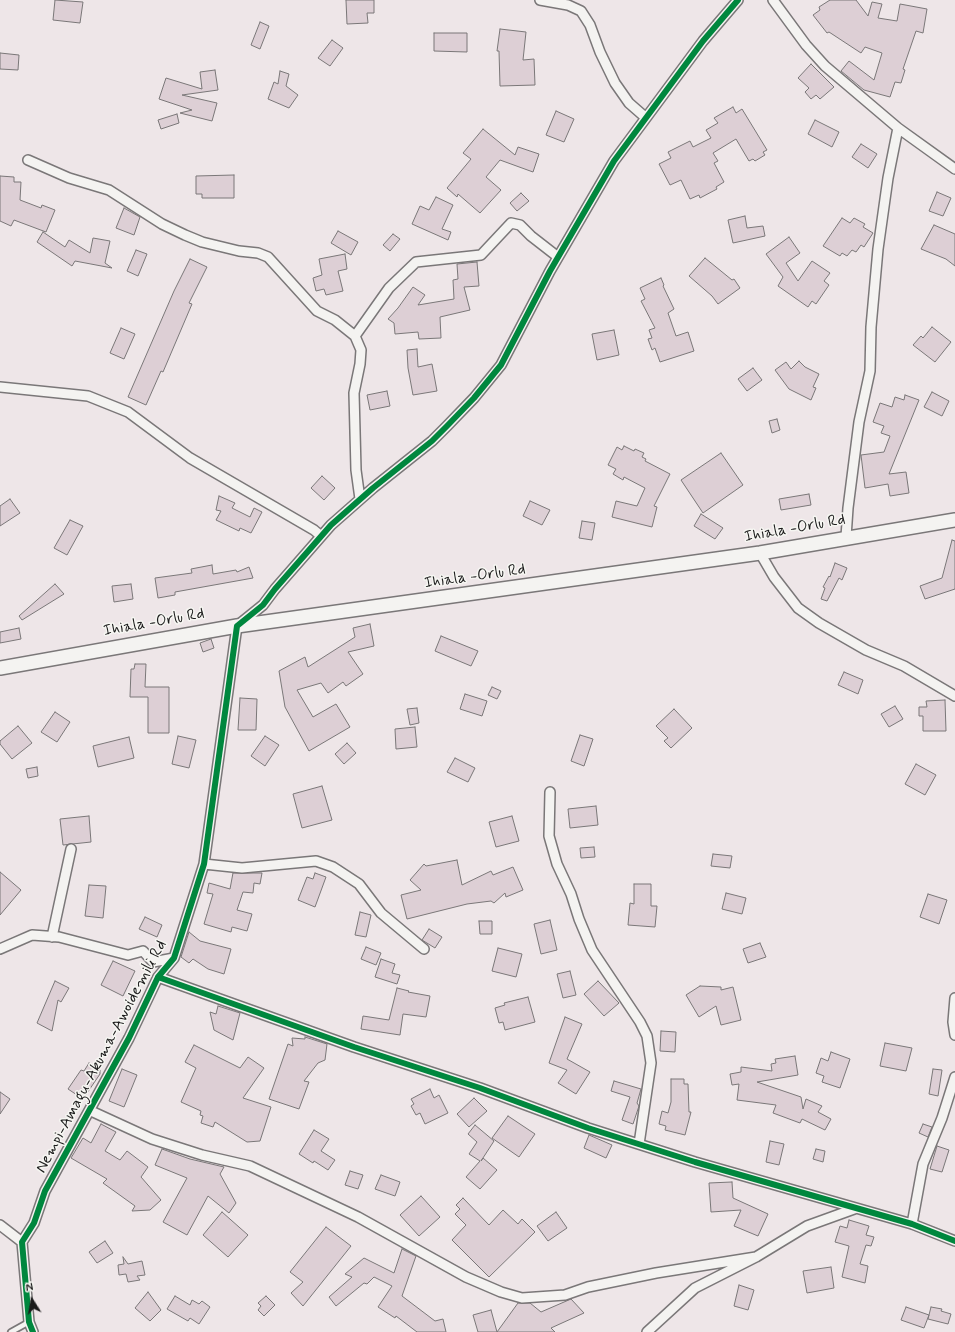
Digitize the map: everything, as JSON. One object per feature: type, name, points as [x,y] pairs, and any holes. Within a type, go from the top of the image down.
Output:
[{"type":"main road","name":"Ihiala -Orlu Rd","points":[[0,668],[237,626],[760,553],[846,537],[955,520]]},
{"type":"street","points":[[540,0],[568,5],[581,11],[590,25],[600,52],[615,83],[629,103],[645,117]]},
{"type":"street","points":[[237,626],[263,605],[321,536],[360,499],[432,441],[474,398],[500,365],[558,257],[614,161],[645,117],[703,41],[738,0]]},
{"type":"street","points":[[773,0],[806,44],[825,66],[898,128],[955,169]]},
{"type":"street","points":[[846,537],[848,508],[860,422],[870,371],[871,328],[878,250],[888,178],[898,128]]},
{"type":"street","points":[[28,160],[69,178],[109,190],[162,224],[202,242],[240,251],[258,253],[268,258],[317,311],[335,320],[356,336],[361,350],[360,364],[354,393],[356,470],[360,499]]},
{"type":"street","points":[[356,336],[389,288],[416,262],[482,255],[511,223],[520,224],[531,236],[558,257]]},
{"type":"street","points":[[0,387],[25,388],[88,396],[128,412],[190,458],[302,523],[321,536]]},
{"type":"street","points":[[760,553],[774,577],[798,608],[819,623],[866,650],[904,666],[955,696]]},
{"type":"street","name":"Nempi-Amagu-Akuma-Awoidemili Rd","points":[[22,1242],[34,1223],[45,1191],[91,1111],[129,1038],[158,977],[174,958],[204,864],[237,626]]},
{"type":"street","points":[[550,792],[549,836],[557,864],[571,894],[579,919],[592,950],[640,1022],[647,1036],[650,1063],[639,1144]]},
{"type":"street","points":[[52,936],[71,849]]},
{"type":"street","points":[[204,864],[242,868],[316,861],[333,867],[360,884],[381,914],[424,949]]},
{"type":"street","points":[[0,949],[32,935],[52,936],[128,955],[143,951],[153,962],[174,958]]},
{"type":"street","points":[[158,977],[354,1047],[480,1088],[588,1128],[855,1209],[912,1224],[955,1241]]},
{"type":"street","points":[[955,998],[953,1022],[955,1035]]},
{"type":"street","points":[[912,1224],[924,1164],[942,1118],[955,1077]]},
{"type":"street","points":[[91,1111],[152,1139],[202,1155],[250,1166],[358,1217],[406,1242],[466,1277],[501,1292],[522,1298],[565,1295],[588,1287],[656,1273],[756,1257]]},
{"type":"street","points":[[647,1332],[695,1288],[756,1257],[806,1226],[855,1209]]},
{"type":"street","points":[[0,1225],[22,1242],[29,1322],[33,1332]]},
{"type":"lane","points":[[11,1332],[29,1322]]},
{"type":"building","points":[[55,0],[83,2],[80,23],[53,20]]},
{"type":"building","points":[[346,0],[374,0],[374,13],[367,13],[368,23],[347,24]]},
{"type":"building","points":[[830,0],[856,0],[868,16],[872,2],[882,4],[878,18],[897,21],[900,4],[927,9],[923,33],[916,31],[903,69],[905,70],[901,83],[895,82],[890,97],[864,90],[841,71],[849,61],[874,80],[882,53],[865,47],[861,53],[829,32],[827,33],[813,15],[820,10],[819,7]]},
{"type":"building","points":[[260,22],[269,26],[260,49],[251,45]]},
{"type":"building","points":[[500,29],[526,32],[523,60],[534,59],[535,85],[500,86],[499,51],[497,51]]},
{"type":"building","points":[[434,33],[467,33],[467,52],[434,51]]},
{"type":"building","points":[[332,40],[343,48],[330,66],[318,58]]},
{"type":"building","points":[[0,53],[19,55],[18,70],[0,69]]},
{"type":"building","points":[[811,64],[834,87],[820,99],[816,95],[811,99],[805,92],[809,88],[798,78]]},
{"type":"building","points":[[215,70],[218,90],[182,95],[217,103],[212,121],[180,113],[192,110],[159,99],[166,78],[202,89],[200,72]]},
{"type":"building","points":[[280,71],[289,74],[286,86],[298,95],[289,108],[268,99],[274,82],[278,84]]},
{"type":"building","points":[[733,107],[736,113],[742,109],[767,150],[763,152],[765,155],[755,161],[753,159],[749,161],[736,139],[713,153],[718,161],[714,163],[724,182],[716,187],[717,189],[700,198],[699,195],[690,199],[681,180],[670,185],[659,164],[671,158],[668,152],[690,141],[693,147],[711,138],[706,130],[718,123],[714,118]]},
{"type":"building","points":[[556,111],[574,119],[564,142],[546,135]]},
{"type":"building","points":[[177,114],[179,123],[161,129],[158,120]]},
{"type":"building","points":[[815,120],[839,132],[832,147],[808,134]]},
{"type":"building","points":[[483,129],[515,155],[518,147],[539,154],[533,172],[500,160],[486,177],[501,190],[480,213],[458,194],[457,197],[447,188],[471,159],[463,153]]},
{"type":"building","points":[[861,144],[877,154],[868,168],[852,157]]},
{"type":"building","points":[[234,175],[234,198],[202,198],[202,194],[196,194],[196,176]]},
{"type":"building","points":[[0,176],[14,177],[14,182],[21,182],[20,200],[41,208],[42,205],[55,210],[46,232],[14,220],[11,226],[0,221]]},
{"type":"building","points":[[937,192],[951,198],[943,216],[929,211]]},
{"type":"building","points":[[521,193],[529,201],[517,211],[510,203]]},
{"type":"building","points":[[436,197],[453,205],[442,229],[451,232],[448,240],[412,224],[420,206],[429,210]]},
{"type":"building","points":[[124,208],[140,217],[134,235],[116,228]]},
{"type":"building","points":[[745,216],[747,228],[763,226],[765,236],[733,243],[728,220]]},
{"type":"building","points":[[842,218],[850,223],[854,218],[865,224],[863,227],[873,233],[864,247],[861,245],[856,252],[852,250],[847,256],[842,253],[840,256],[823,246]]},
{"type":"building","points":[[934,225],[955,234],[955,266],[946,259],[921,249]]},
{"type":"building","points":[[338,231],[358,242],[351,255],[331,243]]},
{"type":"building","points":[[43,232],[65,247],[69,240],[90,253],[93,238],[110,241],[105,263],[112,268],[75,261],[72,266],[37,242]]},
{"type":"building","points":[[393,234],[400,239],[390,251],[383,245]]},
{"type":"building","points":[[789,237],[800,253],[786,263],[798,281],[812,261],[830,273],[824,281],[829,285],[816,304],[812,301],[808,307],[778,286],[783,277],[766,254]]},
{"type":"building","points":[[136,250],[147,254],[138,276],[127,271]]},
{"type":"building","points":[[345,254],[347,269],[338,271],[343,291],[326,295],[324,289],[316,291],[313,278],[322,275],[319,259]]},
{"type":"building","points":[[705,258],[732,280],[734,279],[740,288],[718,304],[712,296],[689,276]]},
{"type":"building","points":[[190,259],[207,267],[189,303],[192,304],[163,372],[161,371],[146,405],[128,397],[174,291]]},
{"type":"building","points":[[477,262],[479,286],[464,287],[470,310],[440,317],[441,338],[419,339],[418,332],[395,334],[394,323],[388,319],[413,287],[425,295],[418,305],[454,299],[453,280],[458,279],[457,264]]},
{"type":"building","points":[[661,278],[664,285],[663,286],[674,309],[668,313],[676,336],[688,332],[694,351],[660,362],[655,348],[652,350],[648,339],[652,338],[649,330],[655,328],[641,301],[645,299],[640,288]]},
{"type":"building","points":[[932,327],[951,342],[935,362],[913,345],[921,336],[923,338]]},
{"type":"building","points":[[121,328],[135,334],[124,359],[110,353]]},
{"type":"building","points":[[614,330],[619,355],[597,360],[592,334]]},
{"type":"building","points":[[417,349],[418,367],[432,364],[437,391],[413,395],[408,368],[407,350]]},
{"type":"building","points":[[799,361],[805,367],[819,374],[813,387],[816,388],[811,400],[789,389],[775,370],[786,362],[791,369]]},
{"type":"building","points":[[753,368],[762,380],[747,391],[738,379]]},
{"type":"building","points":[[387,391],[390,406],[370,410],[367,395]]},
{"type":"building","points":[[932,392],[949,401],[942,416],[924,407]]},
{"type":"building","points":[[905,395],[919,400],[889,474],[906,472],[909,493],[890,496],[888,484],[865,488],[861,455],[884,452],[890,436],[881,433],[884,426],[873,422],[880,403],[892,407],[895,397],[904,400]]},
{"type":"building","points":[[777,419],[780,430],[772,433],[769,421]]},
{"type":"building","points":[[624,446],[634,451],[635,449],[644,453],[642,457],[646,459],[645,461],[670,474],[654,506],[657,507],[652,527],[612,517],[616,501],[637,506],[645,488],[624,477],[623,480],[613,474],[616,469],[608,465],[617,447],[622,450]]},
{"type":"building","points":[[721,453],[743,485],[703,513],[681,480]]},
{"type":"building","points":[[322,476],[335,488],[324,500],[311,488]]},
{"type":"building","points":[[809,494],[811,505],[781,510],[779,499]]},
{"type":"building","points":[[219,496],[235,503],[232,508],[250,517],[254,508],[262,512],[251,533],[240,528],[239,531],[216,520],[221,511],[216,510]]},
{"type":"building","points":[[10,499],[20,513],[0,526],[0,506]]},
{"type":"building","points":[[530,501],[550,510],[542,525],[523,516]]},
{"type":"building","points":[[701,514],[723,528],[715,539],[694,526]]},
{"type":"building","points":[[70,520],[83,526],[67,555],[54,548]]},
{"type":"building","points":[[582,521],[595,523],[592,540],[579,538]]},
{"type":"building","points":[[952,540],[955,541],[955,589],[925,599],[920,586],[942,578]]},
{"type":"building","points":[[835,563],[847,568],[842,580],[839,578],[827,601],[821,599],[825,588],[823,587],[829,576],[830,577]]},
{"type":"building","points":[[212,565],[213,574],[236,570],[237,572],[249,567],[253,578],[175,592],[175,595],[158,598],[155,578],[192,573],[191,569]]},
{"type":"building","points":[[55,584],[64,594],[22,620],[19,616]]},
{"type":"building","points":[[131,584],[133,599],[114,602],[112,586]]},
{"type":"building","points":[[370,624],[374,646],[348,652],[363,674],[346,686],[343,682],[328,693],[321,683],[297,690],[313,717],[336,704],[350,727],[309,751],[285,707],[279,671],[305,657],[308,667],[355,637],[353,628]]},
{"type":"building","points":[[19,628],[21,639],[0,643],[0,632]]},
{"type":"building","points":[[441,636],[478,651],[471,666],[435,651]]},
{"type":"building","points":[[211,639],[214,648],[203,652],[200,643]]},
{"type":"building","points":[[135,664],[146,664],[145,687],[169,687],[169,733],[148,733],[148,697],[130,697],[131,669],[134,669]]},
{"type":"building","points":[[844,672],[863,680],[858,694],[838,685]]},
{"type":"building","points":[[492,687],[501,691],[497,699],[488,695]]},
{"type":"building","points":[[465,694],[487,701],[482,716],[460,709]]},
{"type":"building","points":[[240,698],[257,699],[256,730],[238,730]]},
{"type":"building","points":[[945,700],[946,731],[923,731],[923,716],[919,716],[919,707],[927,707],[926,701]]},
{"type":"building","points":[[895,706],[903,719],[889,727],[881,714]]},
{"type":"building","points":[[417,708],[419,723],[410,725],[407,709]]},
{"type":"building","points":[[674,709],[692,728],[671,748],[664,741],[668,738],[656,726]]},
{"type":"building","points":[[55,712],[70,722],[57,742],[41,732]]},
{"type":"building","points":[[18,726],[32,743],[12,759],[0,744],[0,741]]},
{"type":"building","points":[[415,727],[417,747],[396,749],[395,729]]},
{"type":"building","points":[[580,735],[593,739],[584,766],[571,761]]},
{"type":"building","points":[[178,736],[196,740],[189,768],[172,764]]},
{"type":"building","points":[[265,736],[279,745],[265,766],[251,756]]},
{"type":"building","points":[[129,737],[134,758],[98,767],[93,746]]},
{"type":"building","points":[[347,743],[356,753],[344,764],[335,754]]},
{"type":"building","points":[[455,758],[475,768],[468,782],[447,772]]},
{"type":"building","points":[[916,764],[936,775],[925,795],[905,784]]},
{"type":"building","points":[[37,767],[38,776],[28,778],[26,769]]},
{"type":"building","points":[[322,786],[332,820],[302,828],[293,794]]},
{"type":"building","points":[[596,806],[598,825],[570,828],[568,809]]},
{"type":"building","points":[[89,816],[91,842],[63,845],[60,819]]},
{"type":"building","points":[[512,816],[519,841],[496,847],[489,822]]},
{"type":"building","points":[[594,847],[595,857],[581,858],[580,848]]},
{"type":"building","points":[[713,854],[732,856],[730,868],[711,866]]},
{"type":"building","points":[[457,860],[462,885],[491,871],[493,875],[513,867],[523,890],[506,897],[505,893],[494,903],[491,901],[467,904],[407,919],[401,895],[421,890],[410,880],[424,864],[426,866]]},
{"type":"building","points":[[0,872],[21,890],[0,915]]},
{"type":"building","points":[[233,873],[262,873],[260,884],[254,883],[253,893],[243,892],[237,910],[252,914],[247,931],[232,927],[231,932],[204,924],[213,894],[207,893],[209,883],[230,889]]},
{"type":"building","points":[[315,873],[326,877],[315,907],[298,900],[307,877],[313,879]]},
{"type":"building","points":[[634,884],[651,884],[651,906],[657,906],[655,927],[628,925],[630,903],[634,904]]},
{"type":"building","points":[[89,885],[106,886],[103,918],[85,916]]},
{"type":"building","points":[[726,893],[746,898],[742,914],[722,909]]},
{"type":"building","points":[[928,894],[947,900],[939,924],[920,917]]},
{"type":"building","points":[[360,912],[371,915],[366,937],[355,935]]},
{"type":"building","points":[[145,917],[162,925],[157,937],[139,929]]},
{"type":"building","points":[[550,920],[557,950],[541,954],[534,924]]},
{"type":"building","points":[[479,921],[492,921],[492,934],[480,934]]},
{"type":"building","points":[[429,929],[442,937],[435,948],[422,940]]},
{"type":"building","points":[[189,932],[200,941],[231,949],[224,974],[208,969],[193,959],[189,963],[181,957]]},
{"type":"building","points":[[760,943],[766,957],[748,963],[743,949]]},
{"type":"building","points":[[366,947],[381,953],[376,965],[361,959]]},
{"type":"building","points":[[498,948],[522,954],[516,977],[492,971]]},
{"type":"building","points":[[381,959],[395,964],[392,973],[400,975],[397,984],[375,977]]},
{"type":"building","points":[[113,961],[135,971],[123,996],[101,985]]},
{"type":"building","points":[[570,971],[576,995],[563,998],[557,974]]},
{"type":"building","points":[[55,981],[69,988],[61,1002],[58,1000],[52,1031],[37,1023]]},
{"type":"building","points":[[598,981],[619,1003],[604,1016],[584,994]]},
{"type":"building","points":[[700,986],[721,987],[721,990],[733,987],[741,1020],[721,1025],[716,1006],[699,1017],[686,995]]},
{"type":"building","points":[[397,988],[409,991],[408,992],[430,996],[426,1017],[403,1014],[400,1035],[361,1029],[363,1016],[389,1020]]},
{"type":"building","points":[[528,997],[535,1022],[505,1030],[503,1022],[499,1023],[495,1008],[505,1005],[504,1003]]},
{"type":"building","points":[[218,1006],[240,1013],[233,1040],[214,1030],[210,1012],[216,1014]]},
{"type":"building","points":[[565,1017],[582,1024],[567,1059],[590,1072],[576,1094],[558,1083],[567,1070],[549,1063]]},
{"type":"building","points":[[661,1031],[676,1032],[675,1052],[660,1051]]},
{"type":"building","points":[[305,1037],[327,1044],[325,1060],[318,1063],[304,1081],[309,1082],[299,1109],[269,1099],[288,1044],[293,1046],[292,1038],[305,1039]]},
{"type":"building","points":[[885,1043],[912,1048],[906,1071],[880,1066]]},
{"type":"building","points":[[194,1045],[240,1068],[248,1057],[264,1068],[243,1098],[271,1107],[260,1141],[247,1142],[215,1122],[213,1127],[201,1123],[203,1116],[200,1115],[201,1111],[181,1102],[196,1068],[185,1062]]},
{"type":"building","points":[[831,1052],[850,1059],[840,1088],[822,1082],[824,1076],[816,1073],[821,1058],[828,1061]]},
{"type":"building","points":[[795,1056],[798,1075],[757,1082],[801,1097],[803,1109],[806,1099],[822,1106],[818,1112],[831,1119],[825,1130],[802,1119],[800,1123],[773,1113],[776,1105],[737,1100],[739,1084],[732,1085],[730,1074],[741,1072],[741,1067],[772,1071],[771,1064],[776,1063],[775,1059]]},
{"type":"building","points":[[89,1063],[100,1070],[100,1074],[83,1099],[68,1089],[81,1070],[84,1071]]},
{"type":"building","points":[[122,1069],[137,1075],[124,1107],[109,1101]]},
{"type":"building","points":[[933,1069],[942,1070],[938,1096],[929,1094]]},
{"type":"building","points":[[671,1079],[684,1079],[684,1084],[688,1084],[689,1112],[691,1112],[685,1135],[665,1130],[666,1126],[659,1124],[662,1111],[668,1113],[671,1102]]},
{"type":"building","points":[[614,1081],[641,1089],[637,1103],[639,1106],[633,1124],[622,1120],[630,1097],[611,1091]]},
{"type":"building","points":[[430,1089],[434,1098],[439,1095],[448,1113],[425,1124],[420,1113],[416,1115],[411,1106],[414,1104],[411,1099]]},
{"type":"building","points":[[0,1092],[10,1099],[0,1114]]},
{"type":"building","points":[[474,1098],[487,1111],[469,1127],[457,1114]]},
{"type":"building","points":[[508,1116],[535,1134],[519,1157],[492,1138]]},
{"type":"building","points":[[101,1124],[116,1132],[105,1151],[120,1160],[127,1151],[148,1167],[141,1177],[161,1200],[150,1210],[132,1211],[135,1206],[103,1183],[107,1179],[71,1158],[83,1138],[91,1143]]},
{"type":"building","points":[[923,1124],[932,1127],[928,1137],[919,1133]]},
{"type":"building","points":[[475,1125],[494,1141],[481,1161],[483,1158],[497,1170],[480,1189],[466,1177],[480,1161],[469,1154],[477,1142],[468,1134]]},
{"type":"building","points":[[314,1130],[329,1139],[321,1151],[335,1160],[328,1170],[299,1154]]},
{"type":"building","points":[[589,1135],[612,1145],[606,1158],[584,1148]]},
{"type":"building","points":[[770,1141],[784,1144],[779,1165],[766,1162]]},
{"type":"building","points":[[937,1146],[949,1150],[942,1172],[930,1169]]},
{"type":"building","points":[[162,1149],[190,1159],[224,1167],[220,1174],[236,1203],[229,1213],[208,1196],[187,1235],[163,1222],[187,1178],[155,1165]]},
{"type":"building","points":[[816,1149],[825,1151],[823,1162],[813,1159]]},
{"type":"building","points":[[350,1171],[363,1175],[358,1189],[345,1185]]},
{"type":"building","points":[[381,1175],[400,1182],[395,1196],[375,1189]]},
{"type":"building","points":[[732,1182],[733,1198],[768,1214],[758,1236],[734,1226],[741,1210],[711,1212],[709,1183]]},
{"type":"building","points":[[421,1196],[440,1217],[419,1236],[400,1215]]},
{"type":"building","points":[[463,1198],[489,1225],[503,1210],[518,1224],[522,1219],[535,1232],[489,1277],[452,1240],[466,1225],[455,1214],[460,1209],[456,1205]]},
{"type":"building","points":[[222,1212],[248,1235],[228,1257],[203,1235]]},
{"type":"building","points":[[556,1212],[567,1228],[548,1241],[537,1226]]},
{"type":"building","points":[[849,1220],[869,1226],[866,1235],[874,1237],[871,1246],[866,1245],[860,1264],[868,1266],[865,1283],[842,1277],[849,1246],[835,1242],[840,1226],[847,1228]]},
{"type":"building","points":[[326,1227],[351,1246],[303,1306],[291,1293],[303,1282],[290,1272]]},
{"type":"building","points":[[105,1241],[113,1253],[97,1263],[89,1252]]},
{"type":"building","points":[[402,1249],[416,1256],[402,1296],[435,1321],[443,1319],[446,1332],[417,1332],[396,1316],[395,1318],[378,1307],[392,1286],[374,1277],[367,1284],[364,1283],[336,1306],[329,1297],[352,1277],[345,1274],[364,1258],[394,1273]]},
{"type":"building","points":[[123,1257],[128,1264],[142,1261],[145,1275],[137,1276],[140,1280],[128,1282],[126,1274],[119,1275],[118,1265],[124,1264]]},
{"type":"building","points":[[831,1267],[834,1288],[807,1293],[803,1271]]},
{"type":"building","points":[[739,1285],[754,1290],[748,1310],[734,1306]]},
{"type":"building","points":[[148,1292],[161,1310],[150,1321],[135,1308]]},
{"type":"building","points":[[175,1296],[190,1305],[192,1300],[199,1304],[202,1301],[210,1307],[199,1324],[190,1318],[188,1321],[167,1309]]},
{"type":"building","points":[[266,1296],[275,1305],[264,1316],[258,1310],[261,1306],[258,1303]]},
{"type":"building","points":[[571,1299],[584,1313],[551,1328],[555,1332],[497,1332],[518,1303],[530,1303],[541,1312]]},
{"type":"building","points":[[906,1307],[929,1315],[924,1328],[901,1320]]},
{"type":"building","points":[[931,1307],[942,1309],[941,1311],[951,1314],[948,1324],[928,1319]]},
{"type":"building","points":[[491,1310],[497,1332],[478,1332],[473,1315]]},
{"type":"cycle path","points":[[33,1332],[29,1322],[22,1242],[34,1223],[45,1191],[129,1038],[158,977],[174,958],[204,864],[237,626],[263,605],[275,589],[331,525],[373,488],[432,441],[474,398],[501,365],[550,271],[614,161],[703,41],[738,0]]},
{"type":"cycle path","points":[[158,977],[354,1047],[480,1088],[588,1128],[695,1162],[912,1224],[955,1241]]}]
